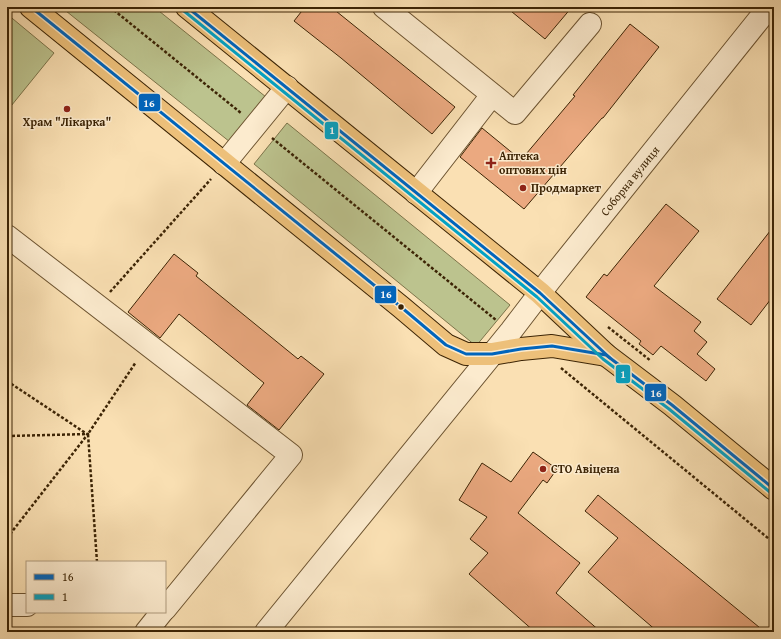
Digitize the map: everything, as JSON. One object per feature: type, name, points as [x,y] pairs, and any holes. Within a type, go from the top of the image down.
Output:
[{"type":"main road","points":[[31,7],[401,307],[446,346],[466,354],[492,354],[552,346],[606,355]]},
{"type":"main road","points":[[188,7],[540,293],[606,355],[672,405],[774,489]]},
{"type":"street","points":[[384,7],[515,113],[590,24]]},
{"type":"street","name":"Соборна вулиця","points":[[266,632],[512,331],[540,293],[769,7]]},
{"type":"street","points":[[224,164],[287,87]]},
{"type":"street","points":[[416,193],[492,95]]},
{"type":"street","points":[[7,236],[291,455],[166,606]]},
{"type":"street","points":[[7,605],[26,605]]},
{"type":"street","points":[[146,632],[161,613]]},
{"type":"path","points":[[110,7],[491,316],[512,331]]},
{"type":"path","points":[[97,306],[224,164]]},
{"type":"path","points":[[7,538],[88,434],[147,345]]},
{"type":"path","points":[[560,368],[774,543]]},
{"type":"path","points":[[7,381],[88,434]]},
{"type":"path","points":[[7,436],[88,434]]},
{"type":"path","points":[[88,434],[97,561]]},
{"type":"green space","points":[[61,7],[154,7],[266,97],[230,142]]},
{"type":"green space","points":[[7,14],[54,53],[7,111]]},
{"type":"green space","points":[[287,123],[510,305],[476,346],[254,164]]},
{"type":"building","points":[[305,7],[331,7],[455,107],[432,134],[294,21]]},
{"type":"building","points":[[506,7],[572,7],[545,39]]},
{"type":"building","points":[[630,24],[659,47],[603,118],[524,209],[460,157],[482,128],[521,160],[575,96],[573,95]]},
{"type":"building","points":[[666,204],[699,231],[654,286],[701,322],[694,331],[707,342],[697,354],[715,369],[706,381],[661,346],[653,355],[639,344],[641,341],[586,297],[604,274],[607,276]]},
{"type":"building","points":[[774,226],[774,295],[751,325],[717,299]]},
{"type":"building","points":[[174,254],[198,273],[196,276],[298,359],[301,356],[324,374],[279,430],[247,405],[264,383],[179,314],[160,338],[128,312]]},
{"type":"building","points":[[533,452],[557,469],[547,483],[543,480],[518,513],[580,563],[556,593],[601,632],[535,632],[469,574],[488,553],[470,539],[487,517],[459,500],[482,463],[511,482]]},
{"type":"building","points":[[598,495],[765,632],[658,632],[588,572],[618,538],[585,511]]},
{"type":"transit line","name":"16","points":[[31,7],[446,345],[466,354],[492,354],[552,346],[606,355],[672,405],[774,489]]},
{"type":"transit line","name":"16","points":[[187,7],[540,293],[610,358]]},
{"type":"transit line","name":"1","points":[[184,11],[537,297],[603,359],[669,409],[771,493]]},
{"type":"place","name":"Храм \"Лікарка\"","points":[[67,109]]},
{"type":"place","name":"Аптека оптових цін","points":[[491,163]]},
{"type":"place","name":"Продмаркет","points":[[523,188]]},
{"type":"place","name":"СТО Авіцена","points":[[543,469]]}]
